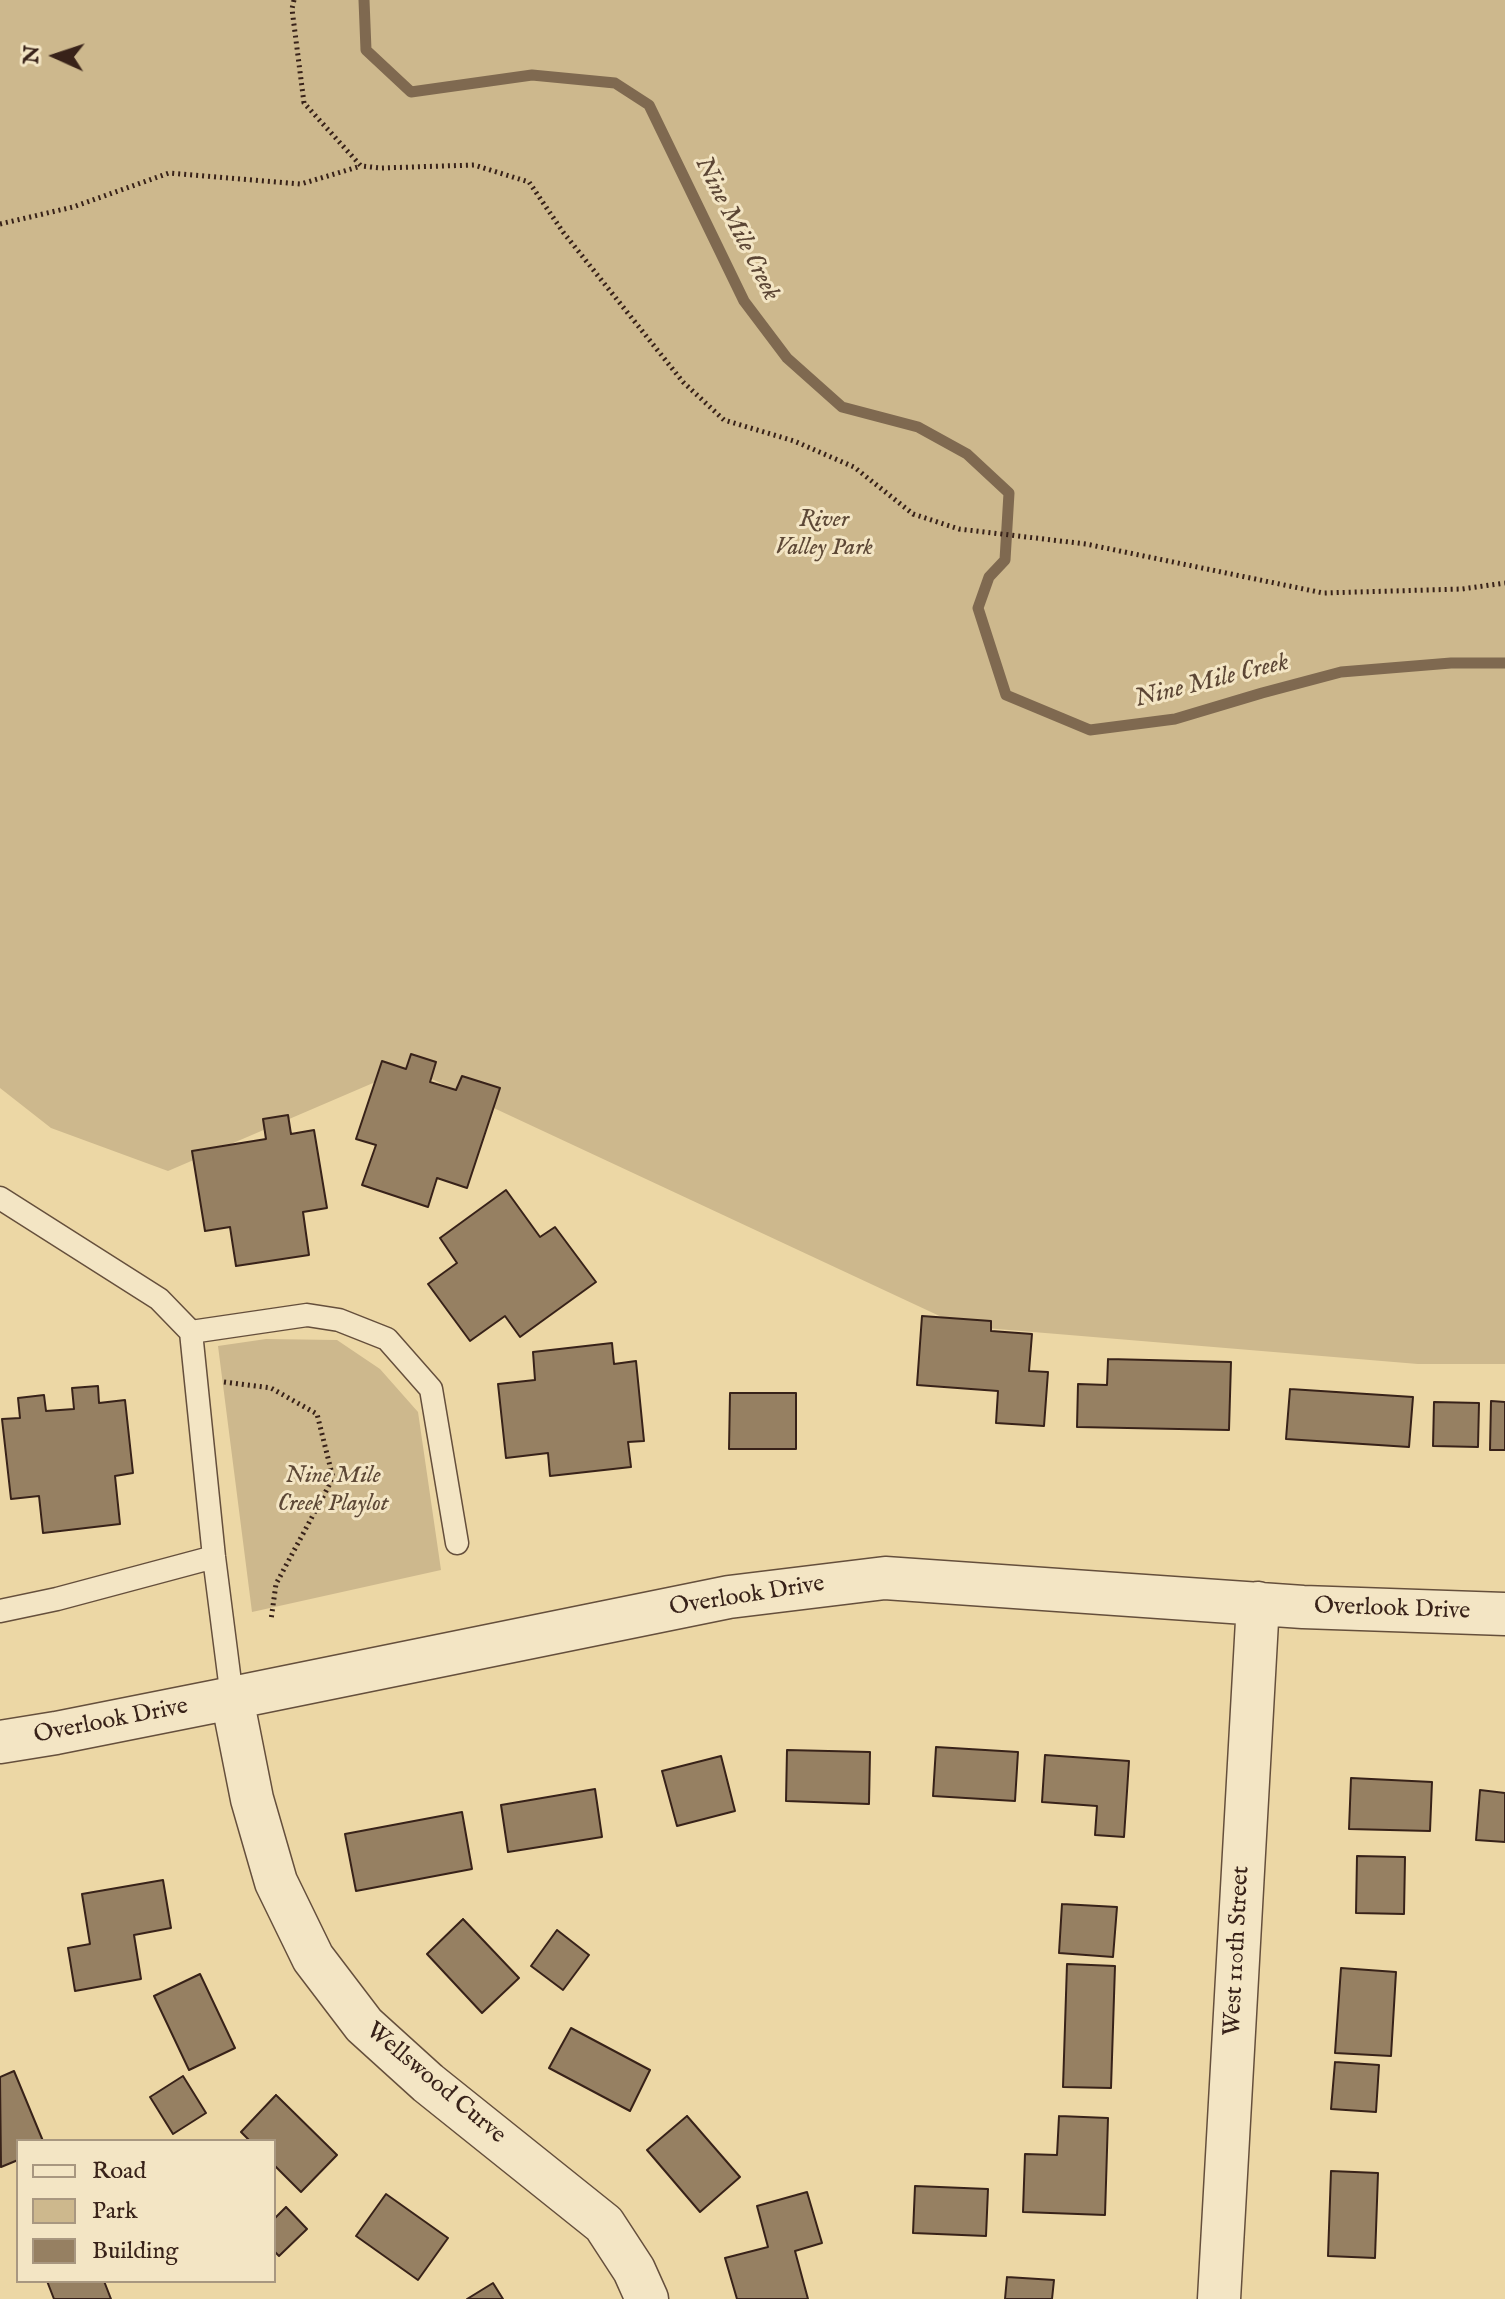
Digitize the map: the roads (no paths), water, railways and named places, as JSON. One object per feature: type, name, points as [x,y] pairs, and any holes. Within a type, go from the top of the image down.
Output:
[{"type":"street","name":"Overlook Drive","points":[[0,1742],[729,1597],[885,1578],[1258,1603],[1505,1614]]},
{"type":"street","name":"West 110th Street","points":[[1219,2299],[1258,1603]]},
{"type":"street","name":"Wellswood Curve","points":[[232,1698],[252,1799],[276,1882],[313,1958],[364,2025],[428,2083],[604,2224],[634,2270],[647,2299]]},
{"type":"lane","points":[[0,1198],[159,1299],[191,1332],[232,1698]]},
{"type":"lane","points":[[191,1332],[307,1315],[339,1320],[387,1339],[431,1389],[457,1543]]},
{"type":"lane","points":[[0,1611],[214,1557]]},
{"type":"waterway","name":"Nine Mile Creek","points":[[364,0],[366,50],[411,92],[532,75],[615,83],[649,105],[744,301],[787,358],[842,407],[918,427],[967,454],[1009,493],[1005,560],[989,577],[978,608],[1006,695],[1090,730],[1175,719],[1341,672],[1451,663],[1505,663]]},
{"type":"park label","name":"River Valley Park","points":[[824,535]]},
{"type":"park label","name":"Nine Mile Creek Playlot","points":[[333,1491]]}]
